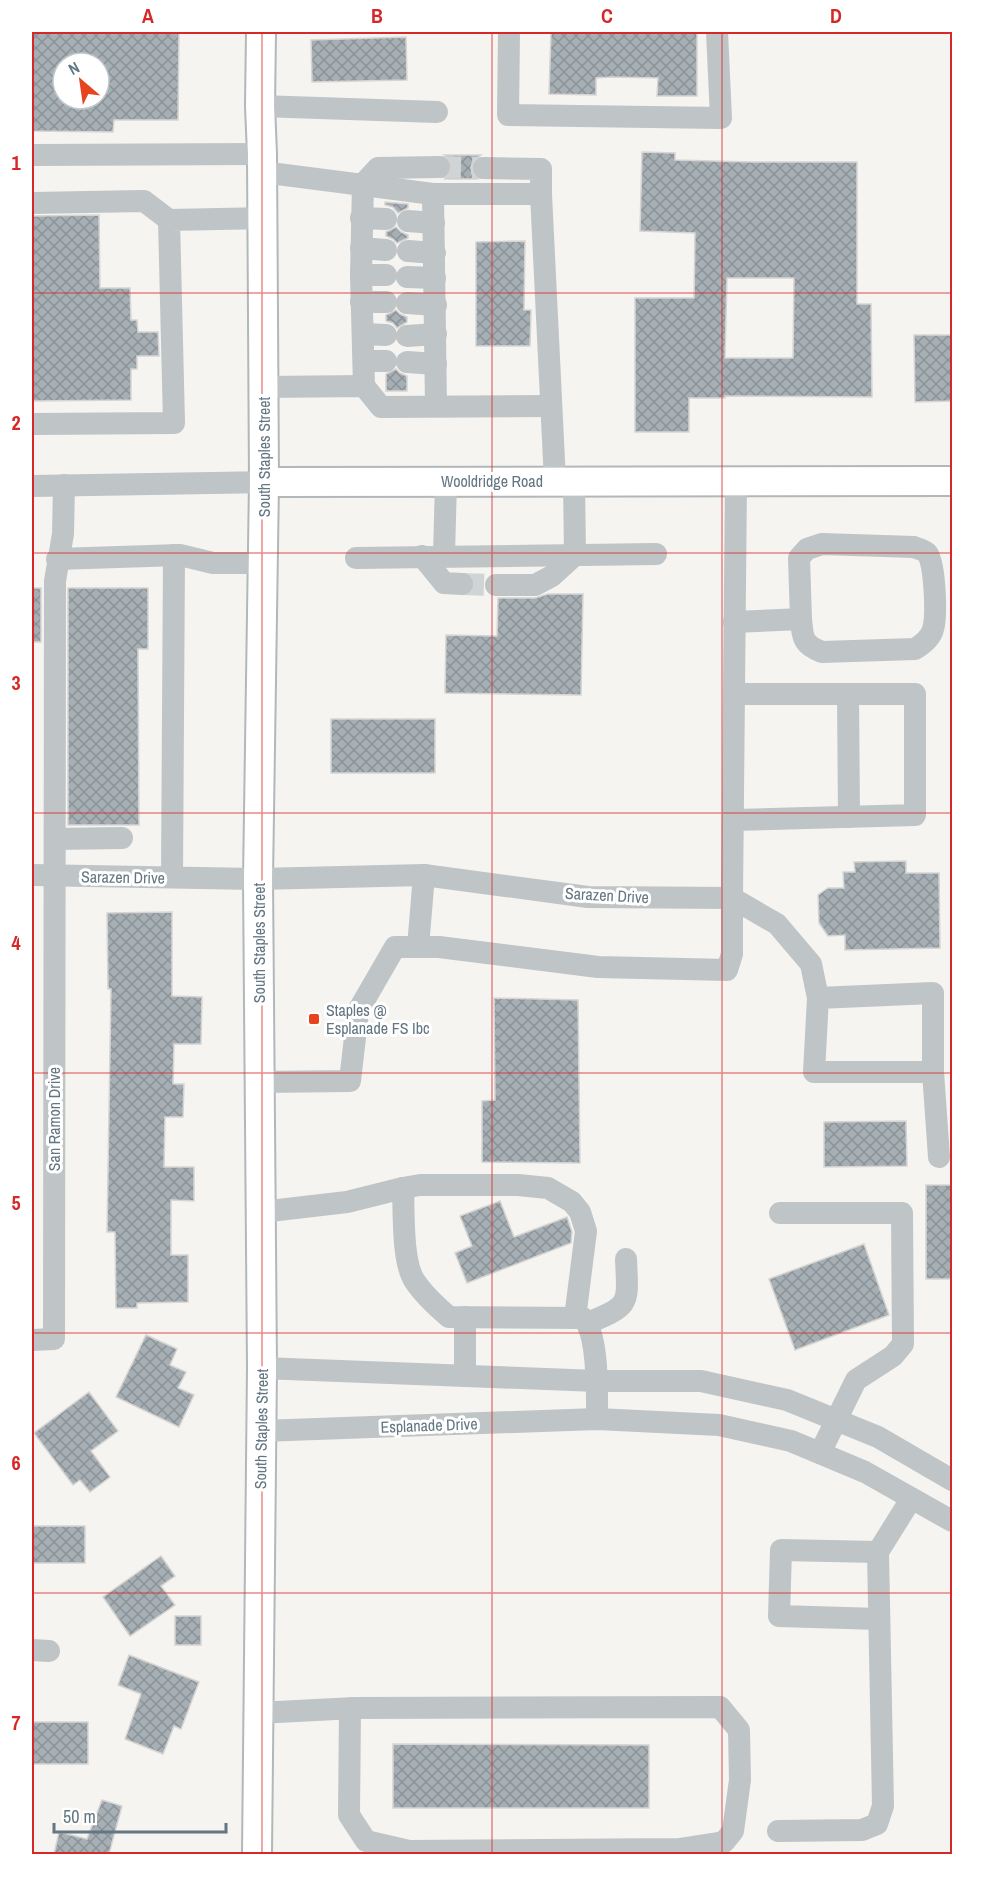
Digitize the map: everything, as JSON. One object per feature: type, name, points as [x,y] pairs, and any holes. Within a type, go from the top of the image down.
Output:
[{"type":"main road","name":"South Staples Street","points":[[257,1854],[262,1368],[258,879],[264,482],[261,32]]},
{"type":"main road","name":"Wooldridge Road","points":[[264,482],[952,481]]},
{"type":"street","points":[[509,32],[508,115],[721,118],[717,32]]},
{"type":"street","points":[[260,106],[437,112]]},
{"type":"street","points":[[32,155],[262,163],[363,184],[434,194],[541,194]]},
{"type":"street","points":[[436,364],[386,361],[363,334],[361,218],[363,184],[378,168],[439,167]]},
{"type":"street","points":[[484,168],[541,169],[551,406],[565,481],[575,555]]},
{"type":"street","points":[[434,194],[436,406]]},
{"type":"street","points":[[32,203],[144,201],[170,220],[262,218]]},
{"type":"street","points":[[361,218],[434,223]]},
{"type":"street","points":[[32,424],[174,423],[170,220]]},
{"type":"street","points":[[361,248],[435,253]]},
{"type":"street","points":[[361,275],[435,278]]},
{"type":"street","points":[[362,302],[436,305]]},
{"type":"street","points":[[363,334],[436,334]]},
{"type":"street","points":[[264,387],[364,386],[386,361]]},
{"type":"street","points":[[364,386],[381,407],[551,406]]},
{"type":"street","points":[[446,481],[433,556],[444,584],[462,584]]},
{"type":"street","points":[[260,1082],[350,1081],[358,1011],[395,947],[450,948],[598,967],[727,970],[732,954],[736,481]]},
{"type":"street","name":"Wooldridge Road","points":[[32,486],[264,482]]},
{"type":"street","points":[[43,876],[55,839],[54,581],[63,534],[64,485]]},
{"type":"street","points":[[822,544],[914,547],[926,552],[931,560],[935,614],[933,630],[926,643],[915,649],[822,652],[810,647],[804,639],[801,619],[799,558],[813,546],[822,544]]},
{"type":"street","points":[[357,558],[656,554]]},
{"type":"street","points":[[57,559],[174,555],[213,563],[263,563]]},
{"type":"street","points":[[172,878],[174,555]]},
{"type":"street","points":[[496,585],[535,585],[552,576],[575,555]]},
{"type":"street","points":[[734,622],[801,619]]},
{"type":"street","points":[[733,820],[915,815],[915,694],[734,694]]},
{"type":"street","points":[[848,694],[849,817]]},
{"type":"street","points":[[55,839],[122,838]]},
{"type":"street","points":[[418,947],[424,875]]},
{"type":"street","name":"Sarazen Drive","points":[[43,876],[258,879],[424,875],[588,897],[732,898]]},
{"type":"street","name":"San Ramon Drive","points":[[32,1340],[54,1339],[43,876]]},
{"type":"street","points":[[732,898],[777,924],[811,964],[818,998],[814,1072],[933,1072]]},
{"type":"street","points":[[818,998],[933,993],[933,1072],[939,1157]]},
{"type":"street","points":[[261,1212],[347,1202],[420,1185],[518,1185],[548,1188],[572,1202],[580,1212],[586,1232],[581,1321],[592,1332],[597,1381],[597,1419]]},
{"type":"street","points":[[404,1188],[406,1251],[413,1278],[433,1303],[449,1317],[581,1321],[612,1313],[623,1304],[628,1295],[626,1259]]},
{"type":"street","points":[[780,1213],[902,1213],[903,1344],[893,1356],[856,1380],[820,1453]]},
{"type":"street","points":[[465,1317],[465,1376]]},
{"type":"street","points":[[262,1368],[597,1381],[701,1380],[787,1400],[836,1419],[878,1437],[952,1480]]},
{"type":"street","name":"Esplanade Drive","points":[[261,1431],[597,1419],[719,1425],[791,1441],[865,1472],[952,1521]]},
{"type":"street","points":[[778,1831],[862,1830],[877,1824],[883,1806],[878,1552],[911,1499]]},
{"type":"street","points":[[878,1552],[781,1550],[779,1616],[879,1619]]},
{"type":"street","points":[[258,1713],[350,1708],[720,1707],[739,1730],[740,1780],[733,1831],[724,1842],[679,1849],[409,1851],[366,1842],[349,1815],[350,1708]]},
{"type":"building","points":[[32,32],[179,32],[178,120],[114,120],[113,132],[32,131]]},
{"type":"building","points":[[551,32],[697,32],[697,96],[657,96],[658,78],[612,77],[596,78],[596,95],[549,94]]},
{"type":"building","points":[[406,37],[407,80],[312,82],[311,40]]},
{"type":"building","points":[[642,152],[675,153],[675,160],[857,162],[857,304],[871,304],[872,397],[725,396],[725,398],[689,398],[689,432],[635,432],[635,298],[694,298],[695,233],[640,231]],"holes":[[[727,278],[794,278],[793,358],[725,358]]]},
{"type":"building","points":[[444,155],[481,155],[473,161],[471,167],[472,174],[477,179],[445,179],[450,174],[452,166],[450,160]]},
{"type":"building","points":[[385,202],[408,204],[408,208],[398,213],[393,207],[385,205]]},
{"type":"building","points":[[99,215],[100,288],[130,288],[131,320],[137,320],[138,332],[158,332],[159,356],[137,356],[137,369],[131,369],[131,400],[32,401],[32,216]]},
{"type":"building","points":[[396,227],[408,235],[408,238],[397,243],[386,236],[386,232]]},
{"type":"building","points":[[525,241],[524,310],[531,310],[530,346],[476,346],[476,242]]},
{"type":"building","points":[[396,310],[407,317],[407,322],[397,328],[393,323],[386,321],[386,315]]},
{"type":"building","points":[[914,335],[952,335],[952,401],[915,402]]},
{"type":"building","points":[[396,369],[407,376],[407,391],[386,391],[386,374]]},
{"type":"building","points":[[32,588],[41,588],[41,642],[32,642]]},
{"type":"building","points":[[68,588],[148,588],[148,649],[138,649],[139,825],[68,825]]},
{"type":"building","points":[[548,594],[583,594],[581,695],[445,693],[446,635],[497,636],[498,598],[535,598]]},
{"type":"building","points":[[331,719],[435,719],[435,773],[331,773]]},
{"type":"building","points":[[906,861],[906,873],[939,873],[940,948],[845,950],[845,935],[828,936],[819,923],[818,895],[828,888],[844,888],[843,872],[855,872],[854,862]]},
{"type":"building","points":[[172,912],[172,996],[202,997],[201,1044],[174,1044],[173,1084],[184,1084],[183,1117],[165,1117],[164,1167],[194,1167],[194,1201],[171,1200],[171,1255],[188,1255],[188,1302],[137,1303],[137,1308],[116,1308],[115,1232],[107,1232],[111,989],[108,989],[107,913]]},
{"type":"building","points":[[494,998],[578,1000],[580,1163],[482,1162],[482,1101],[495,1100]]},
{"type":"building","points":[[906,1121],[907,1166],[824,1167],[824,1122]]},
{"type":"building","points":[[926,1185],[952,1185],[952,1279],[926,1279]]},
{"type":"building","points":[[500,1201],[514,1237],[567,1217],[572,1232],[571,1243],[467,1283],[455,1253],[472,1246],[460,1216]]},
{"type":"building","points":[[864,1244],[889,1315],[795,1350],[769,1279]]},
{"type":"building","points":[[146,1335],[177,1349],[170,1365],[186,1372],[178,1388],[194,1395],[179,1427],[116,1397]]},
{"type":"building","points":[[89,1392],[118,1431],[91,1451],[110,1477],[90,1492],[80,1480],[73,1485],[34,1433]]},
{"type":"building","points":[[32,1526],[85,1526],[85,1563],[32,1563]]},
{"type":"building","points":[[161,1556],[175,1576],[161,1586],[175,1605],[130,1636],[103,1597]]},
{"type":"building","points":[[175,1616],[201,1616],[201,1645],[175,1645]]},
{"type":"building","points":[[129,1655],[199,1682],[181,1729],[174,1726],[163,1754],[125,1739],[141,1694],[118,1685]]},
{"type":"building","points":[[32,1722],[88,1722],[88,1764],[32,1764]]},
{"type":"building","points":[[393,1744],[649,1745],[649,1808],[393,1808]]},
{"type":"building","points":[[102,1800],[122,1806],[109,1854],[54,1854],[59,1832],[87,1839]]},
{"type":"tunnel","points":[[439,167],[484,168]]},
{"type":"tunnel","points":[[462,584],[496,585]]},
{"type":"place","name":"Staples @ Esplanade FS Ibc","points":[[314,1019]]}]
